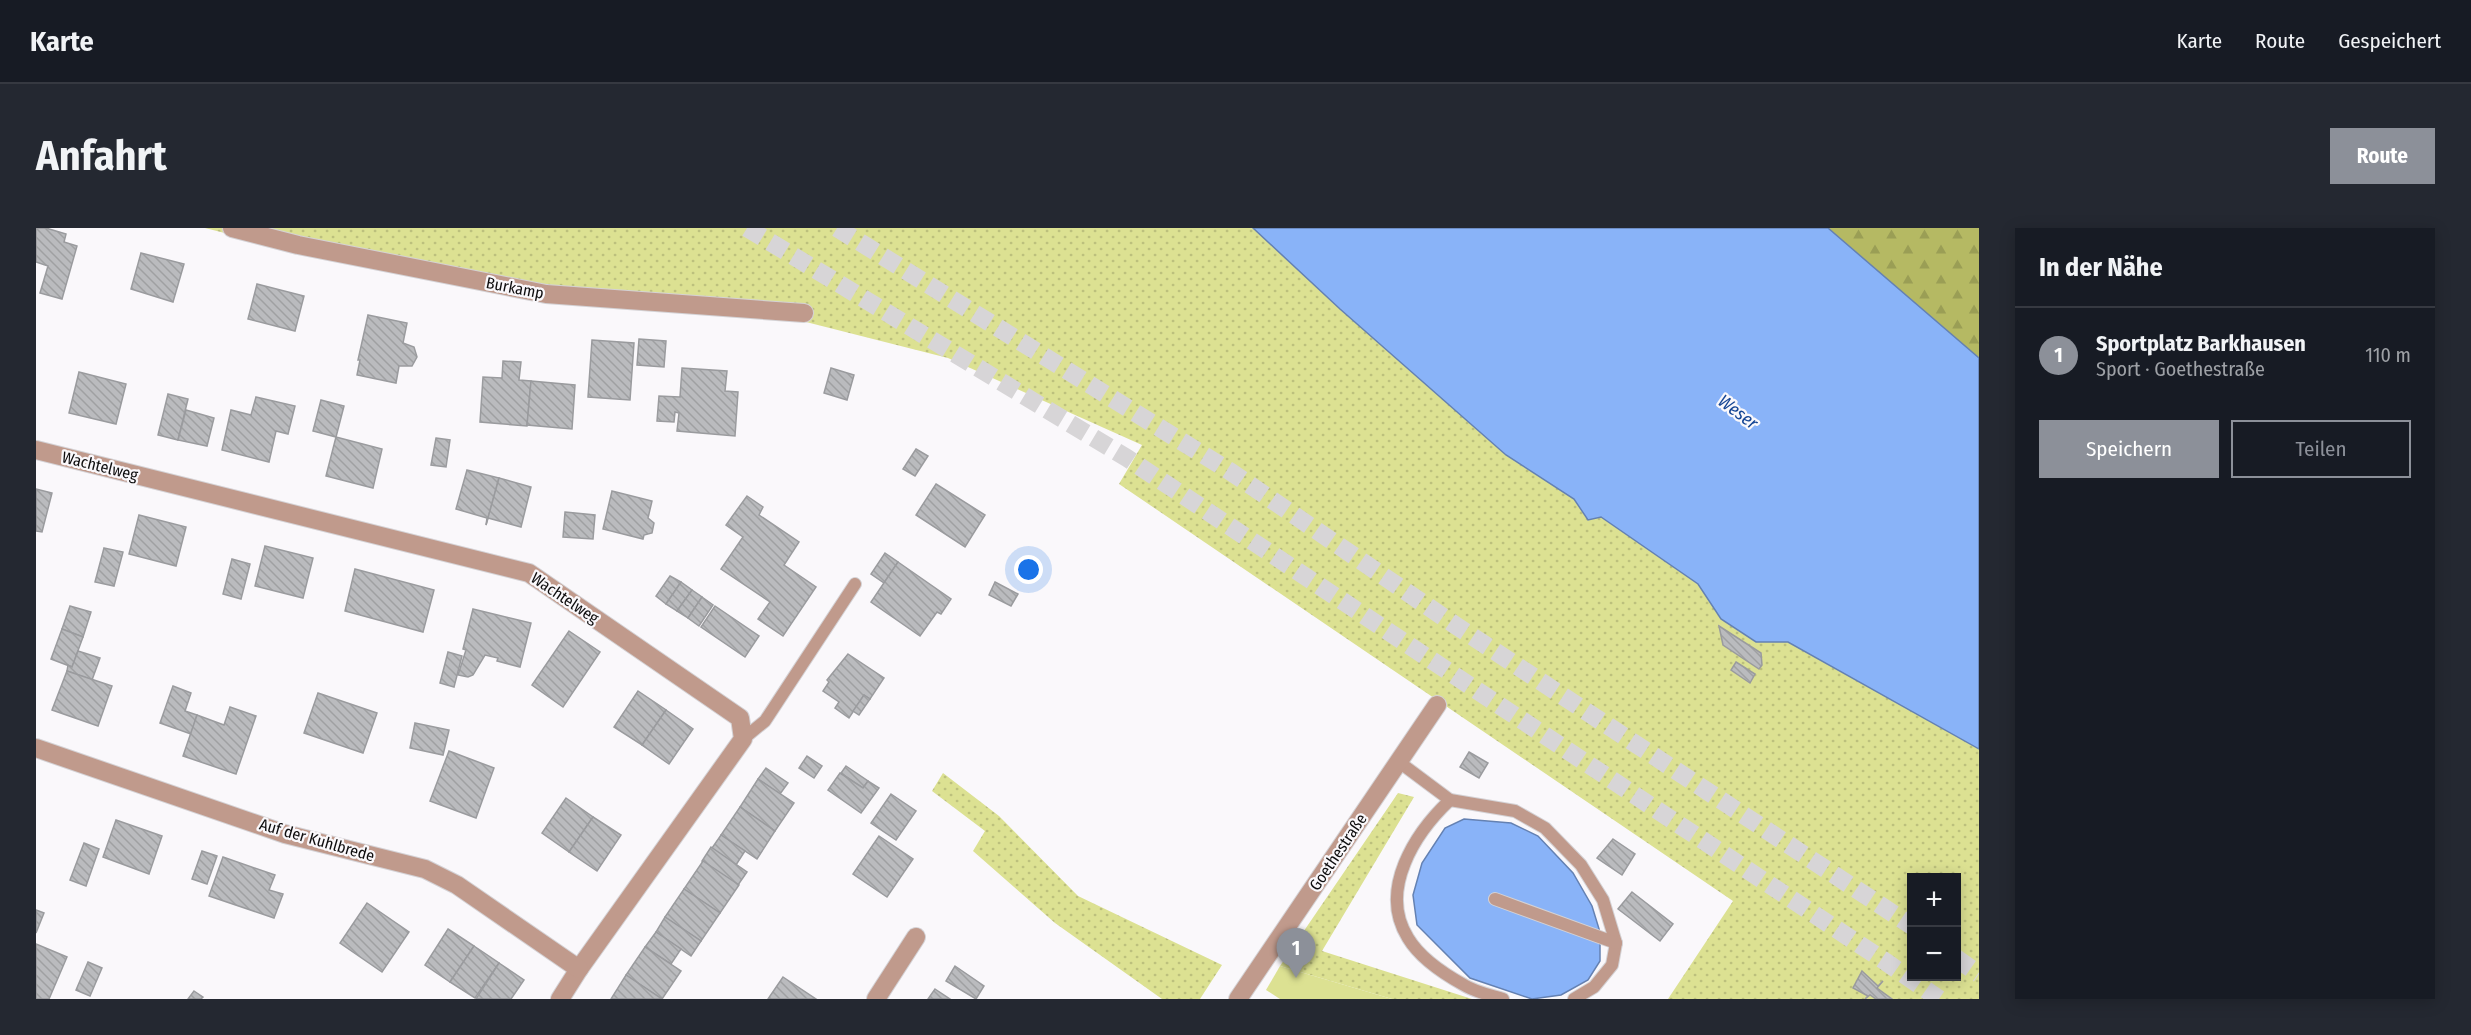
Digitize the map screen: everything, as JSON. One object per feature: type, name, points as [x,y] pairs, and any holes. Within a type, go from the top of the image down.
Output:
[{"type":"street","name":"Burkamp","points":[[232,228],[298,245],[546,294],[804,314]]},
{"type":"street","name":"Wachtelweg","points":[[36,450],[530,573],[740,718],[742,739]]},
{"type":"street","name":"Goethestraße","points":[[1238,999],[1437,705]]},
{"type":"street","points":[[560,999],[742,739]]},
{"type":"street","name":"Auf der Kuhlbrede","points":[[36,748],[285,834],[425,869],[457,885],[579,969]]},
{"type":"street","points":[[876,999],[916,937]]},
{"type":"lane","points":[[742,739],[765,721],[855,584]]},
{"type":"lane","points":[[1399,762],[1450,800],[1515,811],[1545,828],[1581,865],[1603,900],[1616,943],[1612,965],[1594,987],[1574,999]]},
{"type":"lane","points":[[1450,800],[1432,817],[1407,855],[1397,892],[1399,912],[1407,938],[1426,959],[1465,986],[1503,999]]},
{"type":"lane","points":[[1495,899],[1616,943]]},
{"type":"green space","points":[[205,228],[1253,228],[1340,309],[1506,455],[1574,499],[1588,520],[1601,517],[1698,584],[1721,619],[1756,642],[1788,642],[1979,749],[1979,999],[1668,999],[1733,901],[1119,484],[1142,445],[948,358],[806,322],[546,301],[300,252]]},
{"type":"green space","points":[[1828,228],[1979,228],[1979,358]]},
{"type":"green space","points":[[943,773],[999,816],[1078,896],[1222,965],[1200,999],[1162,999],[1055,923],[973,851],[985,831],[932,791]]},
{"type":"green space","points":[[1398,793],[1414,797],[1322,951],[1472,999],[1392,999],[1280,966]]},
{"type":"green space","points":[[1280,966],[1392,999],[1280,999],[1266,990]]},
{"type":"water","name":"Weser","points":[[1253,228],[1828,228],[1979,358],[1979,749],[1788,642],[1756,642],[1721,619],[1698,584],[1601,517],[1588,520],[1574,499],[1506,455],[1340,309]]},
{"type":"water","points":[[1464,819],[1511,823],[1538,836],[1573,873],[1592,906],[1600,932],[1600,961],[1588,980],[1561,995],[1532,999],[1470,978],[1417,925],[1413,895],[1422,863],[1445,828]]},
{"type":"building","points":[[36,228],[46,228],[66,234],[64,242],[77,246],[62,299],[40,293],[48,266],[36,262]]},
{"type":"building","points":[[141,253],[184,264],[173,302],[131,289]]},
{"type":"building","points":[[257,284],[304,296],[295,331],[248,319]]},
{"type":"building","points":[[368,315],[407,323],[403,343],[414,347],[417,357],[412,366],[399,366],[396,383],[357,375]]},
{"type":"building","points":[[639,339],[666,341],[664,367],[637,365]]},
{"type":"building","points":[[592,340],[634,343],[630,400],[588,397]]},
{"type":"building","points":[[503,361],[521,362],[519,380],[531,381],[527,426],[480,422],[483,377],[502,378]]},
{"type":"building","points":[[682,368],[727,371],[725,391],[738,392],[735,436],[677,431],[679,413],[675,412],[674,422],[657,421],[659,396],[680,397]]},
{"type":"building","points":[[831,368],[854,375],[847,400],[824,393]]},
{"type":"building","points":[[79,372],[126,384],[116,424],[69,413]]},
{"type":"building","points":[[531,381],[575,385],[572,429],[527,425]]},
{"type":"building","points":[[168,394],[188,399],[178,440],[158,435]]},
{"type":"building","points":[[256,397],[295,406],[288,434],[276,431],[269,462],[222,450],[231,410],[251,415]]},
{"type":"building","points":[[321,400],[344,406],[336,437],[313,431]]},
{"type":"building","points":[[186,410],[214,418],[207,446],[178,440]]},
{"type":"building","points":[[336,437],[382,449],[373,488],[326,476]]},
{"type":"building","points":[[436,438],[450,440],[446,467],[431,465]]},
{"type":"building","points":[[916,449],[928,456],[915,476],[903,469]]},
{"type":"building","points":[[467,470],[499,478],[486,525],[487,518],[456,509]]},
{"type":"building","points":[[499,478],[531,487],[521,527],[488,518],[486,525]]},
{"type":"building","points":[[936,484],[985,515],[965,547],[916,515]]},
{"type":"building","points":[[36,489],[52,493],[42,532],[36,531]]},
{"type":"building","points":[[612,491],[652,501],[648,518],[654,523],[652,533],[644,535],[643,539],[603,529]]},
{"type":"building","points":[[747,496],[763,507],[759,515],[799,542],[784,565],[816,587],[783,636],[758,619],[770,602],[721,569],[743,537],[726,525]]},
{"type":"building","points":[[565,512],[595,515],[593,539],[563,537]]},
{"type":"building","points":[[139,515],[186,527],[176,566],[129,554]]},
{"type":"building","points":[[265,546],[313,558],[303,598],[255,586]]},
{"type":"building","points":[[104,548],[123,552],[114,586],[95,582]]},
{"type":"building","points":[[885,553],[898,562],[884,583],[871,574]]},
{"type":"building","points":[[232,559],[250,564],[241,599],[223,594]]},
{"type":"building","points":[[898,562],[951,599],[941,614],[937,612],[920,636],[871,602]]},
{"type":"building","points":[[355,569],[434,590],[423,632],[345,611]]},
{"type":"building","points":[[670,576],[681,582],[666,604],[656,596]]},
{"type":"building","points":[[681,582],[692,590],[677,611],[666,604]]},
{"type":"building","points":[[995,582],[1018,594],[1011,606],[989,595]]},
{"type":"building","points":[[692,590],[702,597],[688,618],[677,611]]},
{"type":"building","points":[[702,597],[713,605],[699,626],[688,618]]},
{"type":"building","points":[[70,606],[91,612],[83,637],[62,629]]},
{"type":"building","points":[[715,606],[759,636],[745,657],[701,627]]},
{"type":"building","points":[[473,609],[531,623],[520,667],[485,655],[473,675],[468,677],[458,675],[466,650],[463,649]]},
{"type":"building","points":[[1719,626],[1761,653],[1762,665],[1759,669],[1723,645]]},
{"type":"building","points":[[62,629],[83,637],[72,667],[51,659]]},
{"type":"building","points":[[569,631],[600,652],[563,707],[532,685]]},
{"type":"building","points":[[78,651],[100,658],[92,680],[67,671],[68,665],[72,667]]},
{"type":"building","points":[[448,652],[462,656],[454,687],[440,683]]},
{"type":"building","points":[[848,654],[884,678],[870,699],[864,695],[849,718],[835,708],[839,702],[823,691],[829,682],[827,680]]},
{"type":"building","points":[[1736,662],[1755,674],[1750,683],[1731,670]]},
{"type":"building","points":[[67,671],[112,686],[98,726],[52,710]]},
{"type":"building","points":[[173,686],[191,693],[185,711],[197,715],[191,734],[160,723]]},
{"type":"building","points":[[638,691],[666,710],[642,745],[614,727]]},
{"type":"building","points":[[318,693],[377,713],[363,753],[304,733]]},
{"type":"building","points":[[864,695],[870,699],[859,715],[853,711]]},
{"type":"building","points":[[230,707],[256,716],[236,774],[183,756],[197,715],[224,725]]},
{"type":"building","points":[[666,710],[693,729],[669,764],[642,745]]},
{"type":"building","points":[[415,723],[449,730],[443,755],[410,748]]},
{"type":"building","points":[[449,751],[494,768],[476,818],[430,801]]},
{"type":"building","points":[[1469,752],[1488,763],[1479,778],[1460,767]]},
{"type":"building","points":[[807,756],[822,766],[814,778],[799,768]]},
{"type":"building","points":[[846,766],[868,781],[863,788],[841,773]]},
{"type":"building","points":[[766,768],[788,783],[780,794],[758,779]]},
{"type":"building","points":[[840,773],[863,788],[868,781],[879,788],[861,813],[828,790]]},
{"type":"building","points":[[758,779],[794,803],[775,831],[740,807]]},
{"type":"building","points":[[891,794],[916,811],[896,840],[871,823]]},
{"type":"building","points":[[566,798],[593,817],[569,852],[542,833]]},
{"type":"building","points":[[740,807],[775,831],[757,859],[721,835]]},
{"type":"building","points":[[593,817],[621,835],[597,871],[569,852]]},
{"type":"building","points":[[116,820],[162,836],[149,874],[103,857]]},
{"type":"building","points":[[721,835],[745,851],[736,865],[712,848]]},
{"type":"building","points":[[879,836],[913,859],[887,897],[853,874]]},
{"type":"building","points":[[1613,839],[1635,854],[1622,875],[1597,858]]},
{"type":"building","points":[[84,843],[99,849],[86,886],[70,880]]},
{"type":"building","points":[[711,847],[747,872],[738,885],[702,861]]},
{"type":"building","points":[[202,851],[217,856],[207,884],[192,879]]},
{"type":"building","points":[[223,857],[275,875],[269,890],[283,894],[274,918],[209,896]]},
{"type":"building","points":[[703,861],[739,885],[720,913],[684,889]]},
{"type":"building","points":[[684,889],[720,913],[701,941],[665,917]]},
{"type":"building","points":[[1632,892],[1673,924],[1660,941],[1618,909]]},
{"type":"building","points":[[367,903],[409,932],[382,972],[340,943]]},
{"type":"building","points":[[36,910],[44,913],[36,933]]},
{"type":"building","points":[[665,917],[701,941],[691,956],[656,932]]},
{"type":"building","points":[[448,929],[474,946],[450,982],[425,965]]},
{"type":"building","points":[[656,932],[681,949],[671,964],[645,947]]},
{"type":"building","points":[[36,944],[67,957],[49,999],[36,999]]},
{"type":"building","points":[[474,946],[499,963],[475,998],[450,982]]},
{"type":"building","points":[[645,947],[681,971],[662,999],[626,975]]},
{"type":"building","points":[[88,962],[102,968],[90,996],[76,990]]},
{"type":"building","points":[[499,963],[524,980],[511,999],[476,999]]},
{"type":"building","points":[[955,966],[984,986],[976,999],[946,981]]},
{"type":"building","points":[[1862,971],[1878,986],[1883,981],[1877,988],[1892,999],[1876,999],[1870,995],[1865,999],[1868,996],[1853,988]]},
{"type":"building","points":[[626,975],[662,999],[611,999]]},
{"type":"building","points":[[783,977],[816,999],[768,999]]},
{"type":"building","points":[[935,989],[950,999],[928,999]]},
{"type":"building","points":[[194,991],[203,997],[188,999]]},
{"type":"tunnel","points":[[747,228],[1127,458],[1939,999]]},
{"type":"tunnel","points":[[837,228],[1231,472],[1455,625],[1907,923]]},
{"type":"tunnel","points":[[1961,961],[1979,974]]},
{"type":"place","name":"Sportplatz Barkhausen","points":[[1296,978]]}]
